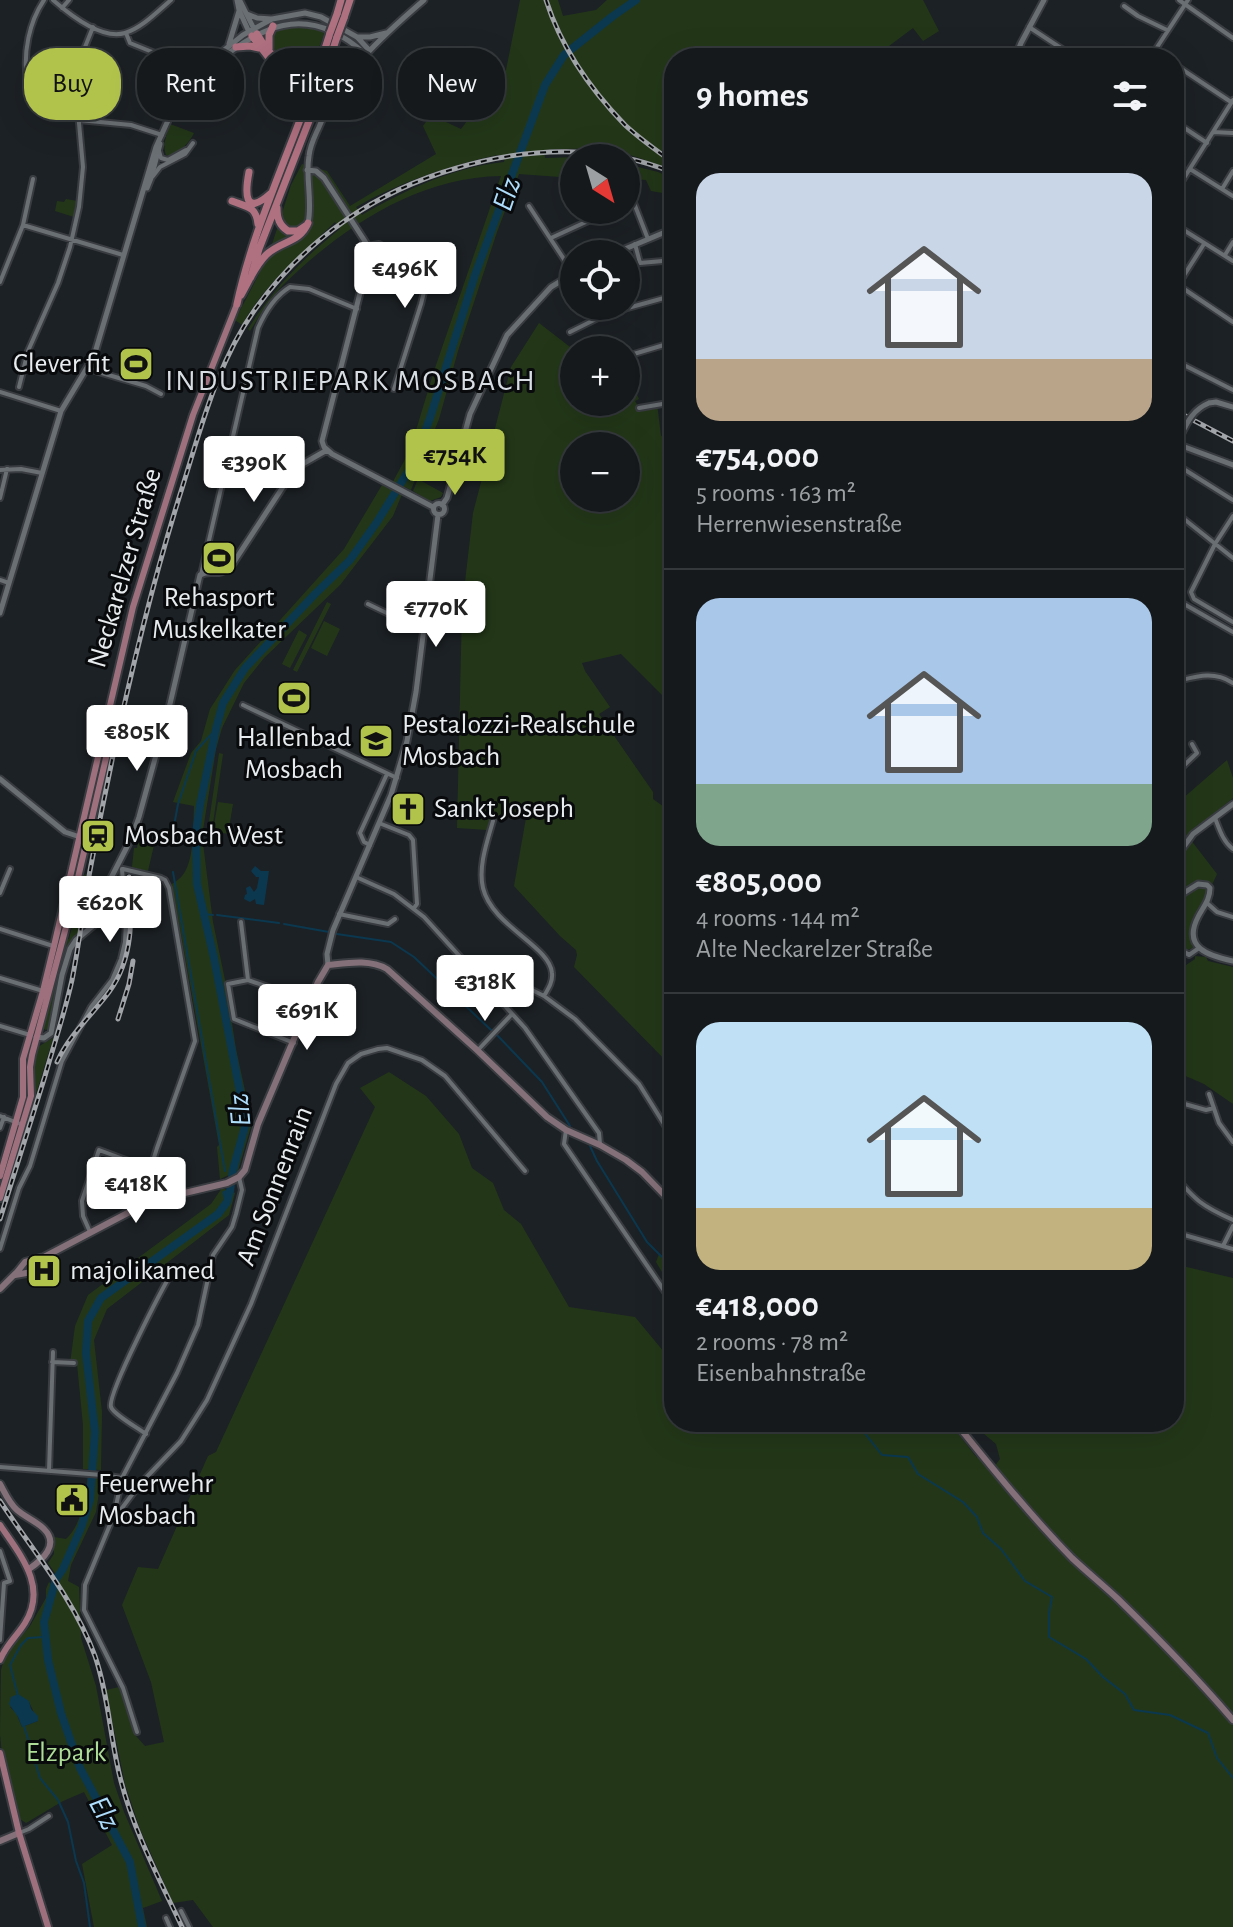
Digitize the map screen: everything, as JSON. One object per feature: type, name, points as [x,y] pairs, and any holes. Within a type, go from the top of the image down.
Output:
[{"type":"highway","points":[[251,277],[309,121],[340,16],[341,0]]},
{"type":"highway","points":[[340,16],[350,0]]},
{"type":"highway","points":[[269,48],[273,23]]},
{"type":"highway","points":[[233,46],[259,48],[253,33]]},
{"type":"highway","points":[[253,33],[266,48]]},
{"type":"highway","points":[[327,48],[334,35]]},
{"type":"highway","points":[[237,304],[258,228],[300,120]]},
{"type":"highway","points":[[245,206],[240,194],[249,172],[245,193],[248,200],[259,203],[272,192]]},
{"type":"highway","points":[[232,201],[253,209],[258,228]]},
{"type":"highway","points":[[277,204],[277,218],[288,231],[298,231],[308,223]]},
{"type":"highway","points":[[237,304],[264,257],[279,246],[297,239],[308,223]]},
{"type":"main road","name":"Neckarelzer Straße","points":[[29,1034],[83,838],[133,607],[193,415],[237,304]]},
{"type":"main road","points":[[0,1176],[31,1096],[29,1034],[62,943],[83,838]]},
{"type":"main road","points":[[0,1289],[24,1268],[27,1261],[33,1264],[139,1207],[237,1178],[245,1170],[258,1124],[328,965],[379,965],[402,982],[547,1117],[566,1130],[619,1155],[642,1172],[664,1195]]},
{"type":"main road","points":[[0,1198],[19,1123]]},
{"type":"main road","points":[[963,1432],[1073,1559],[1167,1648],[1233,1720]]},
{"type":"main road","points":[[0,1484],[13,1506],[43,1527],[50,1538],[46,1555],[29,1569]]},
{"type":"main road","points":[[0,1525],[29,1569],[34,1590],[33,1606],[27,1620],[0,1660]]},
{"type":"main road","points":[[0,1753],[19,1833],[48,1927]]},
{"type":"main road","points":[[0,1841],[19,1833]]},
{"type":"street","points":[[27,48],[44,0]]},
{"type":"street","points":[[53,0],[107,33],[126,33],[171,0]]},
{"type":"street","points":[[62,8],[69,0]]},
{"type":"street","points":[[233,46],[238,0]]},
{"type":"street","points":[[238,0],[247,14],[253,33]]},
{"type":"street","points":[[371,48],[424,0]]},
{"type":"street","points":[[1020,48],[1044,0]]},
{"type":"street","points":[[1179,0],[1187,2],[1233,38]]},
{"type":"street","points":[[1156,48],[1187,2]]},
{"type":"street","points":[[1124,6],[1168,31]]},
{"type":"street","points":[[239,10],[253,33]]},
{"type":"street","points":[[247,14],[273,23]]},
{"type":"street","points":[[0,613],[61,411],[94,356],[162,135],[175,107],[198,77],[233,46],[273,23],[296,19],[315,21],[357,40],[364,48]]},
{"type":"street","points":[[85,48],[93,27]]},
{"type":"street","points":[[1029,27],[1061,48]]},
{"type":"street","points":[[126,33],[130,43],[142,48]]},
{"type":"street","points":[[357,40],[387,33]]},
{"type":"street","points":[[357,40],[358,48]]},
{"type":"street","points":[[1184,70],[1232,101],[1184,178]]},
{"type":"street","points":[[19,387],[28,351],[51,302],[79,207],[83,167],[79,120],[131,125],[162,135]]},
{"type":"street","points":[[308,223],[307,170],[313,141],[322,120]]},
{"type":"street","points":[[1184,128],[1207,143]]},
{"type":"street","points":[[1213,132],[1233,133]]},
{"type":"street","points":[[151,178],[164,165],[185,154],[193,143],[168,160],[161,158],[158,149]]},
{"type":"street","points":[[142,197],[151,178],[158,149]]},
{"type":"street","points":[[156,161],[164,165]]},
{"type":"street","points":[[1190,169],[1233,196]]},
{"type":"street","points":[[307,170],[316,171],[324,178],[368,246],[369,258],[322,441],[327,450],[433,507],[438,515]]},
{"type":"street","points":[[1222,189],[1233,171]]},
{"type":"street","points":[[0,282],[23,225],[33,179]]},
{"type":"street","points":[[529,206],[560,252]]},
{"type":"street","points":[[640,218],[648,239]]},
{"type":"street","points":[[551,238],[582,224]]},
{"type":"street","points":[[23,225],[124,256]]},
{"type":"street","points":[[1184,231],[1233,261]]},
{"type":"street","points":[[640,242],[664,233]]},
{"type":"street","points":[[1225,255],[1233,242]]},
{"type":"street","points":[[368,246],[379,244],[426,271],[428,276],[394,389]]},
{"type":"street","points":[[1184,276],[1204,244]]},
{"type":"street","points":[[640,263],[664,261]]},
{"type":"street","points":[[442,505],[447,498],[470,414],[507,335],[551,287],[560,282]]},
{"type":"street","points":[[0,1026],[44,1038],[51,1033],[67,956],[72,945],[102,913],[107,889],[132,837],[145,800],[258,328],[274,300],[290,287],[309,289],[357,309]]},
{"type":"street","points":[[1184,289],[1233,322]]},
{"type":"street","points":[[570,332],[606,314],[664,298]]},
{"type":"street","points":[[640,352],[664,345]]},
{"type":"street","points":[[1184,365],[1233,390]]},
{"type":"street","points":[[88,367],[161,394]]},
{"type":"street","points":[[0,392],[61,411]]},
{"type":"street","points":[[1184,428],[1192,414],[1209,403],[1233,407]]},
{"type":"street","points":[[640,408],[664,404]]},
{"type":"street","points":[[1184,446],[1233,465]]},
{"type":"street","points":[[200,575],[225,572],[292,473],[327,450]]},
{"type":"street","points":[[0,498],[7,469]]},
{"type":"street","points":[[0,470],[21,469],[42,473]]},
{"type":"street","points":[[1184,469],[1233,500]]},
{"type":"street","points":[[433,507],[442,505]]},
{"type":"street","points":[[328,965],[327,954],[333,930],[397,778],[413,710],[438,515],[444,511],[442,505]]},
{"type":"street","points":[[1233,516],[1191,592],[1194,599],[1233,622]]},
{"type":"street","points":[[1184,519],[1233,558]]},
{"type":"street","points":[[1227,525],[1233,530]]},
{"type":"street","points":[[0,580],[9,583]]},
{"type":"street","points":[[368,604],[424,631]]},
{"type":"street","points":[[1184,604],[1233,632]]},
{"type":"street","points":[[1184,680],[1210,675],[1233,683]]},
{"type":"street","points":[[243,705],[397,778]]},
{"type":"street","points":[[1184,765],[1197,753],[1192,744]]},
{"type":"street","points":[[370,845],[364,842],[360,833],[387,774]]},
{"type":"street","points":[[0,779],[65,832],[83,838]]},
{"type":"street","points":[[1184,846],[1193,834],[1233,804]]},
{"type":"street","points":[[1215,818],[1222,835],[1233,849]]},
{"type":"street","points":[[493,821],[482,870],[482,887],[499,917],[547,960],[552,976],[544,996]]},
{"type":"street","points":[[379,823],[409,835],[413,840],[417,904],[414,908]]},
{"type":"street","points":[[120,867],[161,878],[169,888],[195,1041],[139,1207]]},
{"type":"street","points":[[0,1249],[19,1188],[30,1166],[62,1061],[91,1007],[112,980],[123,952],[125,891],[120,867]]},
{"type":"street","points":[[0,893],[10,869]]},
{"type":"street","points":[[356,877],[394,894],[414,908],[485,984],[540,1048],[599,1133],[600,1145]]},
{"type":"street","points":[[1184,893],[1202,883],[1210,888],[1210,898],[1195,923],[1195,942],[1208,955],[1233,961]]},
{"type":"street","points":[[1207,903],[1217,912],[1233,917]]},
{"type":"street","points":[[339,914],[388,924],[395,919]]},
{"type":"street","points":[[241,922],[248,980]]},
{"type":"street","points":[[0,929],[54,946],[62,943]]},
{"type":"street","points":[[1184,952],[1189,955],[1199,948]]},
{"type":"street","points":[[0,978],[43,991]]},
{"type":"street","points":[[294,1043],[234,1019],[228,984],[248,980],[311,1002]]},
{"type":"street","points":[[485,984],[530,989],[575,1019],[639,1084],[664,1124]]},
{"type":"street","points":[[477,1050],[512,1014]]},
{"type":"street","name":"Am Sonnenrain","points":[[114,1515],[181,1441],[207,1400],[251,1304],[336,1084],[348,1063],[361,1054],[387,1048],[422,1060],[445,1076],[525,1171]]},
{"type":"street","points":[[1209,1094],[1222,1130],[1233,1142]]},
{"type":"street","points":[[1184,1104],[1206,1110],[1214,1108]]},
{"type":"street","points":[[0,1128],[2,1117],[19,1123]]},
{"type":"street","points":[[566,1130],[564,1144],[664,1290]]},
{"type":"street","points":[[90,1232],[83,1216],[82,1201],[99,1150],[150,1169]]},
{"type":"street","points":[[137,1732],[123,1688],[84,1610],[85,1585],[114,1515],[122,1478],[195,1334],[213,1255],[232,1227],[236,1214],[242,1190],[237,1178]]},
{"type":"street","points":[[1184,1187],[1205,1207],[1233,1220]]},
{"type":"street","points":[[1223,1246],[1233,1226]]},
{"type":"street","points":[[1184,1235],[1233,1249]]},
{"type":"street","points":[[146,1434],[115,1412],[111,1406],[115,1390],[174,1269],[209,1274]]},
{"type":"street","points":[[49,1471],[53,1352]]},
{"type":"street","points":[[52,1362],[74,1363]]},
{"type":"street","points":[[0,1467],[122,1478]]},
{"type":"street","points":[[0,1551],[10,1581],[4,1583],[0,1640]]},
{"type":"street","points":[[19,1833],[49,1816]]},
{"type":"street","points":[[181,1911],[189,1927]]},
{"type":"street","points":[[166,1918],[170,1927]]},
{"type":"green space","points":[[520,0],[558,0],[563,16],[596,10],[607,0],[923,0],[939,31],[923,41],[913,28],[890,48],[664,48],[664,167],[640,159],[640,144],[560,144],[560,149],[544,150],[545,158],[560,158],[560,177],[519,174],[458,351],[439,419],[411,490],[405,487],[393,516],[340,585],[264,658],[244,683],[222,728],[202,836],[213,922],[252,1123],[238,1171],[220,1179],[219,1145],[172,884],[182,876],[189,861],[194,806],[173,802],[191,753],[201,741],[210,709],[235,670],[344,549],[382,485],[389,489],[410,450],[501,176],[448,183],[422,191],[374,214],[330,244],[289,279],[270,300],[250,331],[248,329],[257,315],[278,288],[340,229],[335,222],[272,283],[242,325],[235,320],[268,257],[291,185],[302,164],[327,171],[350,206],[436,154],[423,126],[427,120],[442,120],[461,129],[468,120],[505,120],[505,71]],"holes":[[[506,155],[504,162],[430,181],[362,215],[356,207],[424,176],[479,159]]]},
{"type":"green space","points":[[299,22],[326,27],[319,48],[275,48],[273,30]]},
{"type":"green space","points":[[170,124],[194,133],[184,147],[169,156],[166,155],[165,140]]},
{"type":"green space","points":[[640,168],[664,175],[664,193],[651,191],[646,180],[640,180]]},
{"type":"green space","points":[[66,199],[77,201],[74,217],[55,211],[57,201],[64,202]]},
{"type":"green space","points":[[539,323],[560,339],[560,416],[640,416],[640,406],[657,403],[661,436],[664,436],[664,697],[621,654],[582,663],[610,707],[599,714],[653,792],[653,799],[664,807],[664,1059],[574,967],[576,950],[514,886],[526,818],[531,817],[492,815],[487,830],[457,828],[462,608],[473,513],[511,367]]},
{"type":"green space","points":[[418,479],[443,493],[441,497],[430,501],[413,491]]},
{"type":"green space","points":[[327,602],[331,604],[297,672],[293,670]]},
{"type":"green space","points":[[324,621],[340,629],[327,656],[311,648]]},
{"type":"green space","points":[[299,630],[307,635],[290,668],[282,664]]},
{"type":"green space","points":[[219,753],[223,754],[212,830],[208,829]]},
{"type":"green space","points":[[1227,760],[1233,778],[1233,798],[1187,835],[1217,874],[1191,930],[1194,947],[1188,950],[1184,948],[1184,797]]},
{"type":"green space","points":[[218,802],[233,804],[228,834],[213,831]]},
{"type":"green space","points":[[138,842],[154,845],[148,871],[132,867],[134,848],[137,848]]},
{"type":"green space","points":[[86,874],[78,933],[64,955],[53,1017],[49,1029],[45,1030],[42,1025]]},
{"type":"green space","points":[[1195,956],[1206,957],[1208,961],[1233,967],[1233,1104],[1204,1084],[1184,1075],[1184,965]]},
{"type":"green space","points":[[53,1038],[36,1094],[33,1065],[36,1048]]},
{"type":"green space","points":[[389,1072],[426,1096],[459,1134],[472,1168],[493,1183],[504,1210],[521,1224],[569,1307],[635,1317],[664,1352],[664,1432],[957,1432],[991,1471],[1000,1459],[996,1444],[982,1432],[1184,1432],[1184,1266],[1233,1278],[1233,1927],[213,1927],[193,1900],[173,1903],[140,1829],[125,1784],[106,1690],[119,1687],[136,1736],[145,1746],[164,1742],[151,1682],[122,1605],[138,1567],[158,1569],[208,1456],[216,1452],[375,1107],[360,1088]]},
{"type":"green space","points":[[222,1188],[235,1193],[229,1215],[107,1309],[94,1340],[102,1412],[101,1470],[83,1469],[83,1425],[77,1364],[70,1364],[75,1326],[88,1295],[211,1204]]},
{"type":"green space","points":[[659,1254],[664,1257],[664,1273],[662,1272],[656,1262]]},
{"type":"green space","name":"Elzpark","points":[[88,1476],[101,1479],[96,1512],[71,1565],[68,1581],[79,1587],[81,1638],[96,1686],[114,1783],[162,1901],[143,1908],[147,1927],[94,1927],[82,1864],[112,1845],[84,1792],[26,1823],[20,1819],[2,1754],[1,1670],[5,1656],[30,1626],[46,1598],[49,1582],[52,1585],[57,1576],[48,1563],[54,1554],[54,1537],[66,1539],[76,1526]],"holes":[[[29,1702],[38,1721],[22,1727],[10,1707]]]},
{"type":"water","points":[[255,866],[261,871],[269,871],[264,905],[256,904],[255,899],[250,902],[244,899],[246,888],[250,886],[254,892],[257,888],[259,877],[251,871]]},
{"type":"water","points":[[18,1694],[29,1701],[38,1721],[22,1727],[9,1704],[11,1697]]},
{"type":"waterway","name":"Elz","points":[[142,1927],[130,1862],[80,1768],[61,1713],[48,1660],[44,1622],[56,1579],[81,1528],[90,1500],[95,1432],[86,1353],[88,1321],[101,1298],[218,1214],[227,1202],[246,1123],[197,884],[196,833],[216,729],[223,703],[245,668],[350,560],[414,462],[475,275],[545,85],[564,55],[636,0]]},
{"type":"waterway","points":[[172,837],[178,804],[196,751],[216,729]]},
{"type":"waterway","points":[[173,872],[225,1171]]},
{"type":"waterway","points":[[204,914],[213,915]]},
{"type":"waterway","points":[[217,915],[279,923]]},
{"type":"waterway","points":[[284,924],[329,932]]},
{"type":"waterway","points":[[337,934],[391,942],[414,957],[491,1030]]},
{"type":"waterway","points":[[497,1035],[542,1082],[570,1126]]},
{"type":"waterway","points":[[590,1146],[647,1242],[664,1259]]},
{"type":"waterway","name":"Elz","points":[[225,1193],[227,1202]]},
{"type":"waterway","points":[[864,1432],[882,1455],[908,1457],[918,1474],[963,1502],[977,1517],[983,1533],[1001,1549],[1025,1581],[1052,1597],[1049,1637],[1086,1659],[1125,1694],[1134,1710],[1170,1715],[1208,1733],[1217,1758],[1233,1778]]},
{"type":"waterway","points":[[18,1696],[10,1665],[28,1638],[44,1637]]},
{"type":"waterway","points":[[24,1726],[40,1778],[58,1800],[68,1822],[84,1883],[90,1927]]},
{"type":"railway","points":[[546,0],[569,51],[600,97],[631,130],[664,156]]},
{"type":"railway","points":[[0,1219],[69,992],[111,766],[156,578],[204,416],[221,371],[243,328],[276,283],[320,239],[371,204],[427,178],[484,161],[566,152],[621,157],[664,170]]},
{"type":"railway","points":[[1184,415],[1233,441]]},
{"type":"railway","points":[[57,1062],[74,1034],[109,992],[123,965],[130,937],[129,877]]},
{"type":"railway","points":[[118,1019],[133,961]]},
{"type":"railway","points":[[0,1501],[64,1595],[95,1656],[126,1800],[148,1856],[182,1927]]},
{"type":"place","name":"Clever fit","points":[[136,364]]},
{"type":"place","name":"Rehasport Muskelkater","points":[[219,558]]},
{"type":"place","name":"Hallenbad Mosbach","points":[[294,698]]},
{"type":"place","name":"Pestalozzi-Realschule Mosbach","points":[[376,741]]},
{"type":"place","name":"Sankt Joseph","points":[[408,809]]},
{"type":"place","name":"Mosbach West","points":[[98,836]]},
{"type":"place","name":"majolikamed","points":[[44,1271]]},
{"type":"place","name":"Feuerwehr Mosbach","points":[[72,1500]]},
{"type":"district","name":"INDUSTRIEPARK MOSBACH","points":[[351,381]]}]
